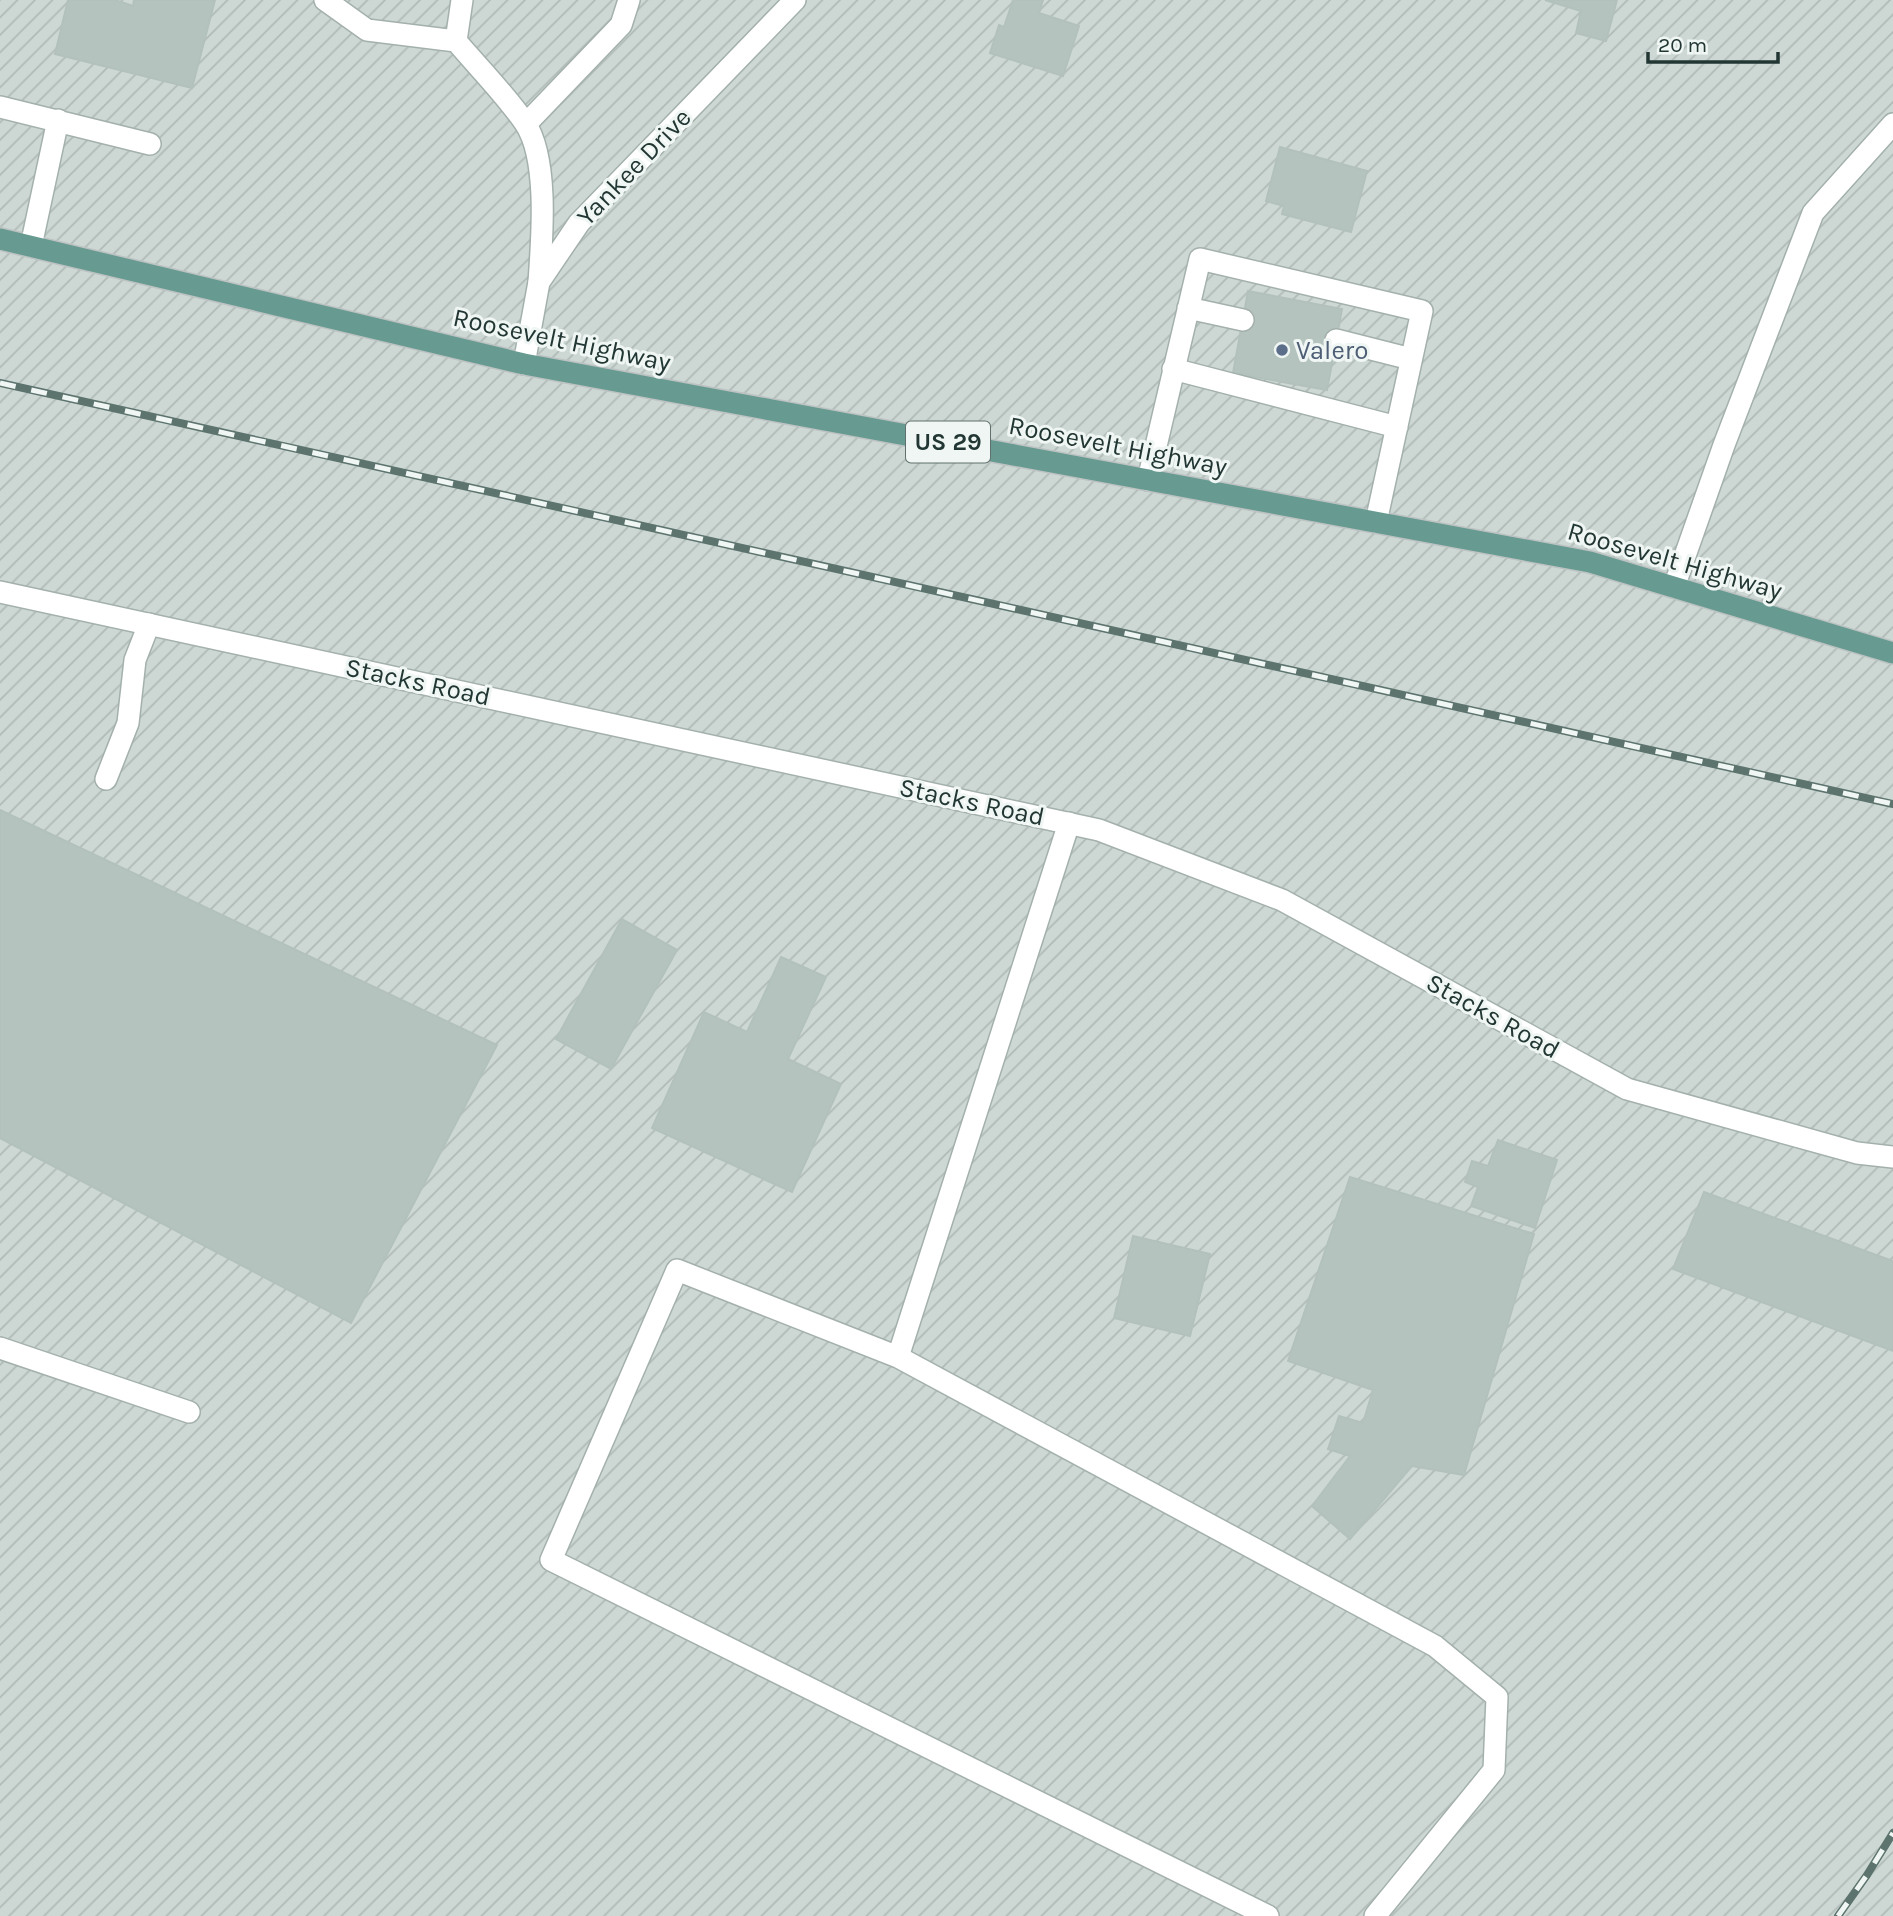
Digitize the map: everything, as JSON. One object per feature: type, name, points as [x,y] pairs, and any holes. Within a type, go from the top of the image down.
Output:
[{"type":"main road","name":"Roosevelt Highway","points":[[0,239],[524,363],[1590,562],[1893,653]]},
{"type":"street","points":[[325,0],[367,30],[456,41],[526,124],[538,151],[543,225],[539,282]]},
{"type":"street","points":[[456,41],[462,0]]},
{"type":"street","points":[[526,124],[621,25],[629,0]]},
{"type":"street","name":"Yankee Drive","points":[[524,363],[539,282],[579,223],[795,0]]},
{"type":"street","points":[[0,107],[150,144]]},
{"type":"street","points":[[31,246],[58,121]]},
{"type":"street","points":[[1674,587],[1724,445],[1814,213],[1893,124]]},
{"type":"street","points":[[1148,480],[1200,259],[1422,311],[1376,522]]},
{"type":"street","points":[[1188,307],[1243,320]]},
{"type":"street","points":[[1336,340],[1411,359]]},
{"type":"street","points":[[1173,369],[1397,427]]},
{"type":"street","name":"Stacks Road","points":[[0,592],[1099,830],[1282,901],[1627,1089],[1857,1153],[1893,1157]]},
{"type":"street","points":[[106,779],[128,723],[135,660],[149,624]]},
{"type":"street","points":[[898,1357],[1069,823]]},
{"type":"street","points":[[1268,1916],[551,1560],[677,1270],[898,1357],[1436,1646],[1497,1697],[1494,1770],[1375,1916]]},
{"type":"street","points":[[0,1348],[189,1412]]},
{"type":"shaded area","points":[[0,0],[1893,0],[1893,1916],[0,1916]]},
{"type":"building","points":[[68,0],[115,0],[133,6],[134,0],[215,0],[192,88],[55,54]]},
{"type":"building","points":[[1013,0],[1043,0],[1039,13],[1079,26],[1063,76],[990,53],[999,25],[1004,27]]},
{"type":"building","points":[[1545,0],[1617,0],[1606,41],[1576,33],[1581,11]]},
{"type":"building","points":[[1280,147],[1367,171],[1351,232],[1282,214],[1284,206],[1266,201]]},
{"type":"building","points":[[1248,291],[1342,309],[1327,390],[1233,373]]},
{"type":"building","points":[[0,810],[497,1045],[351,1323],[0,1138]]},
{"type":"building","points":[[622,919],[677,950],[611,1069],[556,1039]]},
{"type":"building","points":[[781,957],[826,977],[788,1059],[841,1084],[792,1192],[652,1128],[704,1012],[747,1032]]},
{"type":"building","points":[[1498,1140],[1557,1160],[1535,1228],[1471,1206],[1478,1187],[1465,1182],[1472,1161],[1488,1166]]},
{"type":"building","points":[[1350,1177],[1534,1234],[1464,1475],[1412,1466],[1350,1539],[1312,1506],[1350,1456],[1328,1449],[1339,1416],[1363,1423],[1373,1390],[1288,1361]]},
{"type":"building","points":[[1704,1192],[1893,1261],[1893,1351],[1673,1269]]},
{"type":"building","points":[[1133,1236],[1210,1254],[1190,1336],[1114,1318]]},
{"type":"railway","points":[[0,383],[1893,804]]},
{"type":"railway","points":[[1838,1916],[1893,1833]]},
{"type":"place","name":"Valero","points":[[1282,350]]}]
